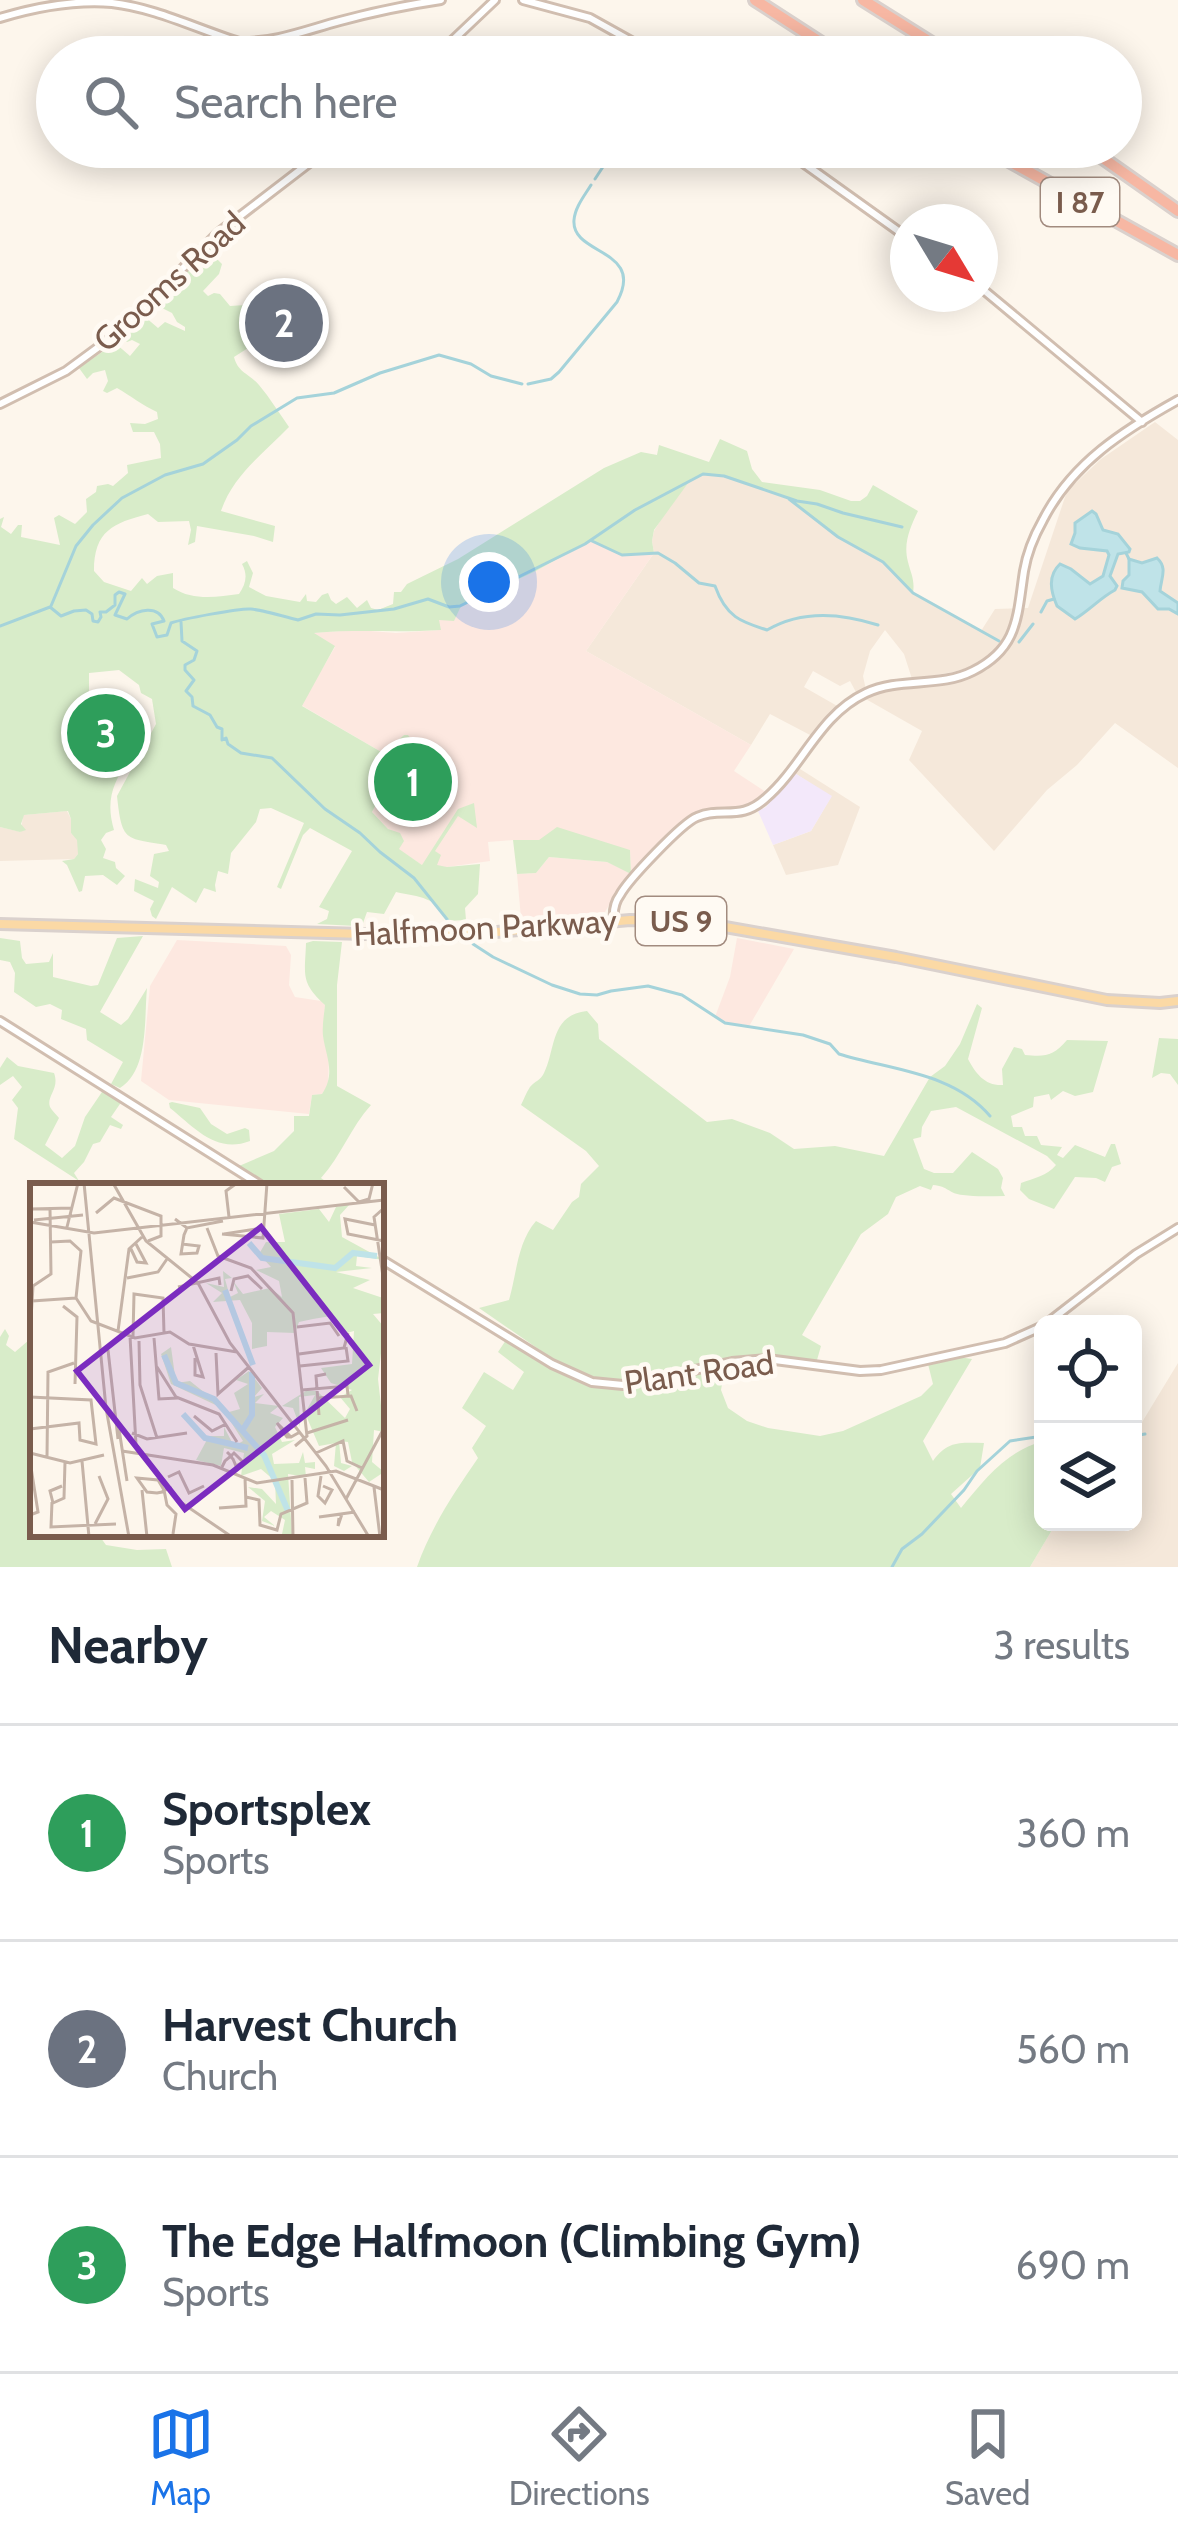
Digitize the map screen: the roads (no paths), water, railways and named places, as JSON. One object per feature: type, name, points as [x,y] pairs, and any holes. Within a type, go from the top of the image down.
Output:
[{"type":"highway","points":[[863,0],[920,36]]},
{"type":"highway","points":[[756,1],[810,36]]},
{"type":"highway","name":"I 87","points":[[1022,168],[1178,255]]},
{"type":"highway","name":"I 87","points":[[1117,168],[1178,211]]},
{"type":"main road","name":"Halfmoon Parkway","points":[[0,924],[402,935],[475,934],[614,921],[692,921],[1107,1000],[1178,1001]]},
{"type":"street","points":[[289,36],[441,0]]},
{"type":"street","points":[[480,0],[481,14]]},
{"type":"street","points":[[457,36],[495,0]]},
{"type":"street","points":[[523,0],[590,18],[622,36]]},
{"type":"street","points":[[0,18],[71,1],[112,3],[221,36]]},
{"type":"street","name":"Grooms Road","points":[[0,404],[66,371],[119,332],[218,233],[303,168]]},
{"type":"street","points":[[810,168],[890,225]]},
{"type":"street","points":[[998,302],[1142,422]]},
{"type":"street","points":[[614,921],[620,894],[665,844],[697,817],[731,814],[760,803],[825,724],[854,700],[896,684],[964,676],[1001,652],[1017,621],[1029,550],[1045,515],[1087,460],[1178,400]]},
{"type":"street","points":[[0,1021],[257,1183]]},
{"type":"street","name":"Plant Road","points":[[1057,1315],[1178,1228]]},
{"type":"street","name":"Plant Road","points":[[384,1261],[552,1364],[592,1382],[613,1385],[767,1359],[881,1370],[1005,1343],[1034,1330]]},
{"type":"water","points":[[1092,511],[1103,530],[1118,534],[1130,549],[1118,554],[1110,576],[1115,590],[1075,619],[1057,606],[1052,579],[1060,564],[1090,584],[1103,576],[1107,551],[1071,544],[1075,523]]},
{"type":"water","points":[[1157,558],[1163,569],[1160,591],[1178,603],[1178,614],[1158,609],[1142,592],[1122,588],[1129,575],[1129,559],[1142,563]]},
{"type":"waterway","points":[[595,179],[602,168]]},
{"type":"waterway","points":[[528,384],[551,379],[559,372],[617,302],[623,284],[615,262],[576,232],[576,210],[591,185]]},
{"type":"waterway","points":[[51,606],[76,546],[122,498],[165,475],[203,464],[297,398],[334,393],[439,355],[522,384]]},
{"type":"waterway","points":[[0,626],[50,607],[61,616],[86,610],[98,622],[100,612],[115,605],[119,592],[125,594],[115,615],[127,619],[142,611],[157,613],[164,621],[152,624],[157,637],[167,635],[171,623],[245,609],[298,620],[316,614],[394,609],[428,599],[460,606],[585,544],[635,510],[703,474],[902,527]]},
{"type":"waterway","points":[[789,499],[838,537],[883,562],[913,593],[999,641]]},
{"type":"waterway","points":[[592,541],[622,555],[658,553],[699,583],[715,586],[735,617],[767,630],[793,619],[821,616],[878,625]]},
{"type":"waterway","points":[[1126,553],[1129,559]]},
{"type":"waterway","points":[[1041,612],[1054,599]]},
{"type":"waterway","points":[[181,622],[182,641],[197,651],[185,665],[194,680],[186,691],[193,706],[222,729],[222,740],[226,738],[241,753],[272,758],[325,809],[414,878],[454,928]]},
{"type":"waterway","points":[[1019,642],[1033,624]]},
{"type":"waterway","points":[[473,944],[552,985],[580,994],[648,986],[682,995],[725,1023],[803,1035],[830,1044],[839,1054],[939,1081],[975,1101],[990,1116]]},
{"type":"waterway","points":[[892,1567],[902,1549],[922,1534],[977,1471],[1010,1441],[1034,1437]]},
{"type":"place","name":"Harvest Church","points":[[284,323]]},
{"type":"place","name":"The Edge Halfmoon (Climbing Gym)","points":[[106,733]]},
{"type":"place","name":"Sportsplex","points":[[413,782]]}]
